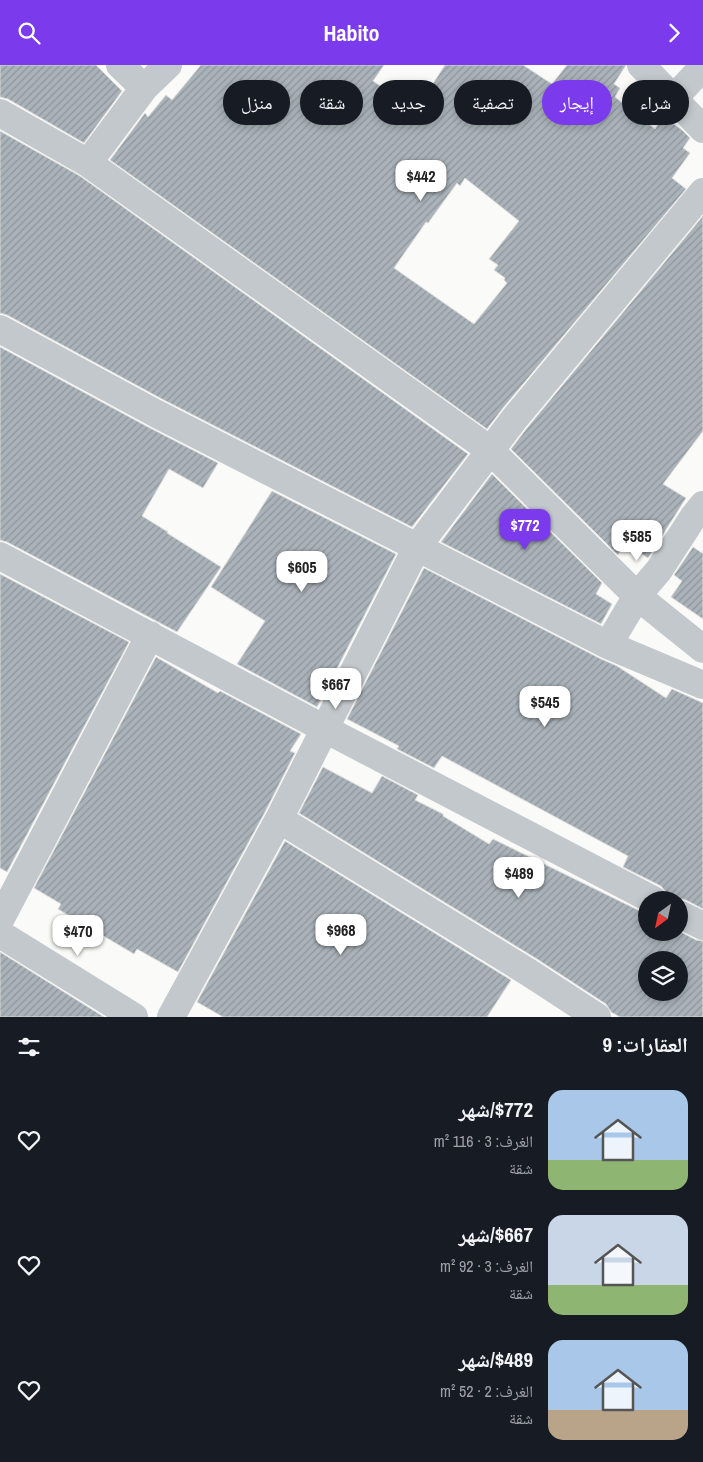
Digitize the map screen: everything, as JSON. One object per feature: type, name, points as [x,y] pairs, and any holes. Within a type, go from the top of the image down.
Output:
[{"type":"street","points":[[120,65],[144,88]]},
{"type":"street","points":[[88,163],[144,88],[168,65]]},
{"type":"street","points":[[641,65],[656,80]]},
{"type":"street","points":[[689,82],[703,67]]},
{"type":"street","points":[[0,113],[88,163],[490,450],[637,595],[703,649]]},
{"type":"street","points":[[689,114],[703,129]]},
{"type":"street","points":[[171,1017],[279,819],[417,547],[515,418],[703,192]]},
{"type":"street","points":[[0,329],[155,413],[608,645],[703,685]]},
{"type":"street","points":[[608,645],[637,595],[659,570],[703,505]]},
{"type":"street","points":[[0,556],[325,729],[638,892]]},
{"type":"street","points":[[0,920],[150,635]]},
{"type":"street","points":[[279,819],[528,972],[597,1017]]},
{"type":"street","points":[[688,918],[703,926]]},
{"type":"street","points":[[0,934],[134,1017]]},
{"type":"building","points":[[0,65],[96,65],[122,91],[84,143],[8,99],[0,97]]},
{"type":"building","points":[[201,65],[384,65],[373,80],[373,125],[444,125],[444,80],[435,80],[445,65],[523,65],[546,80],[542,80],[542,125],[612,125],[612,80],[555,80],[567,65],[626,65],[614,84],[620,88],[615,97],[622,103],[622,125],[650,125],[655,129],[657,125],[675,125],[690,138],[683,148],[690,153],[672,178],[686,189],[487,429],[110,160],[145,113],[148,117],[166,95],[172,100]],"holes":[[[465,178],[519,221],[489,259],[498,265],[494,270],[505,278],[504,280],[507,283],[474,324],[394,268],[426,222],[428,223],[457,183],[460,186]]]},
{"type":"building","points":[[0,131],[80,176],[468,454],[412,527],[162,399],[7,315],[0,313]]},
{"type":"building","points":[[703,216],[703,431],[663,484],[686,498],[648,558],[625,543],[618,555],[511,449]]},
{"type":"building","points":[[0,347],[218,463],[203,488],[169,469],[142,516],[221,567],[177,632],[0,540]]},
{"type":"building","points":[[492,474],[602,583],[596,594],[612,604],[601,624],[441,542]]},
{"type":"building","points":[[272,491],[396,554],[317,707],[237,664],[265,621],[211,587]]},
{"type":"building","points":[[693,547],[702,553],[703,551],[703,619],[671,597],[682,581],[674,575]]},
{"type":"building","points":[[424,568],[617,666],[666,698],[672,689],[703,703],[703,909],[688,901],[688,891],[665,891],[661,886],[623,867],[628,856],[442,756],[434,768],[397,749],[399,746],[347,719]]},
{"type":"building","points":[[0,574],[129,642],[7,872],[0,868]]},
{"type":"building","points":[[156,657],[218,693],[220,691],[301,734],[290,751],[295,753],[265,812],[178,972],[137,949],[134,954],[58,909],[61,904],[34,888]]},
{"type":"building","points":[[323,767],[372,793],[382,776],[418,795],[415,800],[443,814],[443,816],[489,844],[493,839],[638,910],[638,941],[688,941],[688,936],[703,941],[703,1017],[620,1017],[611,1012],[606,1004],[537,959],[299,813]]},
{"type":"building","points":[[285,841],[511,980],[487,1017],[223,1017],[197,1002]]},
{"type":"building","points":[[0,952],[104,1017],[0,1017]]}]
